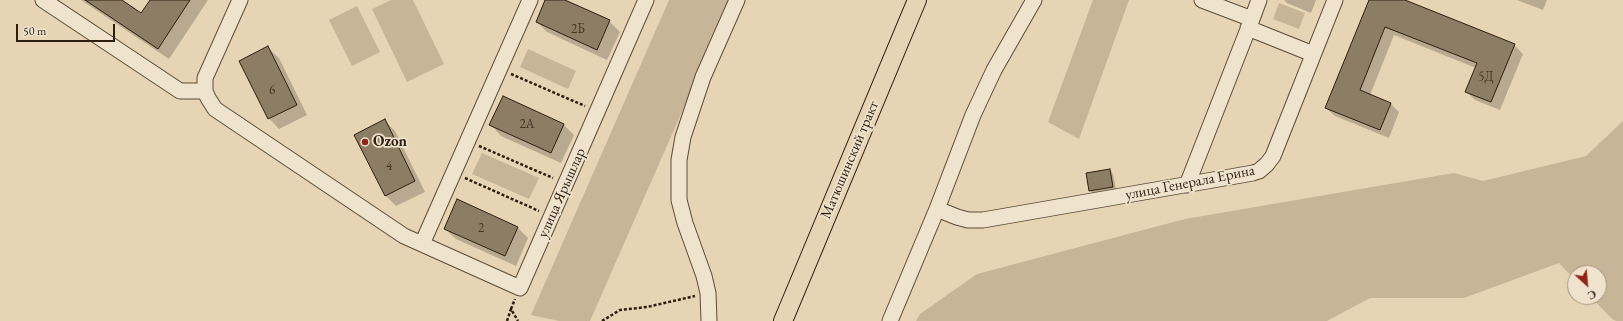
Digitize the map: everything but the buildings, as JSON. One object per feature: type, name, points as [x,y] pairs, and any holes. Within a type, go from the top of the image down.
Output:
[{"type":"main road","name":"Матюшинский тракт","points":[[783,321],[917,0]]},
{"type":"street","points":[[43,0],[180,91],[205,91],[205,78],[240,0]]},
{"type":"street","points":[[422,244],[530,0]]},
{"type":"street","name":"улица Ярышлар","points":[[205,91],[211,103],[219,112],[402,234],[520,288],[646,0]]},
{"type":"street","points":[[709,321],[708,293],[704,276],[684,223],[679,200],[678,160],[683,137],[703,77],[737,0]]},
{"type":"street","points":[[890,321],[937,209],[973,115],[994,70],[1034,0]]},
{"type":"street","points":[[1202,0],[1223,4],[1250,24],[1314,54]]},
{"type":"street","points":[[1187,185],[1259,0]]},
{"type":"street","name":"улица Генерала Ерина","points":[[937,209],[968,220],[983,220],[1253,173],[1267,164],[1273,156],[1335,0]]},
{"type":"path","points":[[500,69],[598,112]]},
{"type":"path","points":[[468,140],[566,184]]},
{"type":"path","points":[[453,173],[552,216]]},
{"type":"path","points":[[602,321],[620,310],[647,307],[708,293]]},
{"type":"path","points":[[507,321],[511,309],[518,321]]},
{"type":"shaded area","points":[[391,0],[413,0],[444,64],[407,82],[372,9]]},
{"type":"shaded area","points":[[669,0],[731,0],[590,321],[559,321],[531,315]]},
{"type":"shaded area","points":[[1093,0],[1129,0],[1079,139],[1048,122]]},
{"type":"shaded area","points":[[1279,3],[1305,13],[1299,29],[1273,19]]},
{"type":"shaded area","points":[[357,6],[380,52],[352,66],[329,20]]},
{"type":"shaded area","points":[[528,49],[576,71],[568,89],[520,67]]},
{"type":"shaded area","points":[[1623,121],[1623,321],[1616,321],[1612,319],[1599,305],[1607,305],[1607,265],[1567,265],[1567,272],[1559,263],[1464,298],[1370,298],[1327,321],[916,321],[920,314],[977,274],[1185,219],[1454,173],[1483,181],[1586,156]]},
{"type":"shaded area","points":[[482,153],[539,178],[529,199],[472,174]]},
{"type":"place","name":"Ozon","points":[[365,142]]}]
